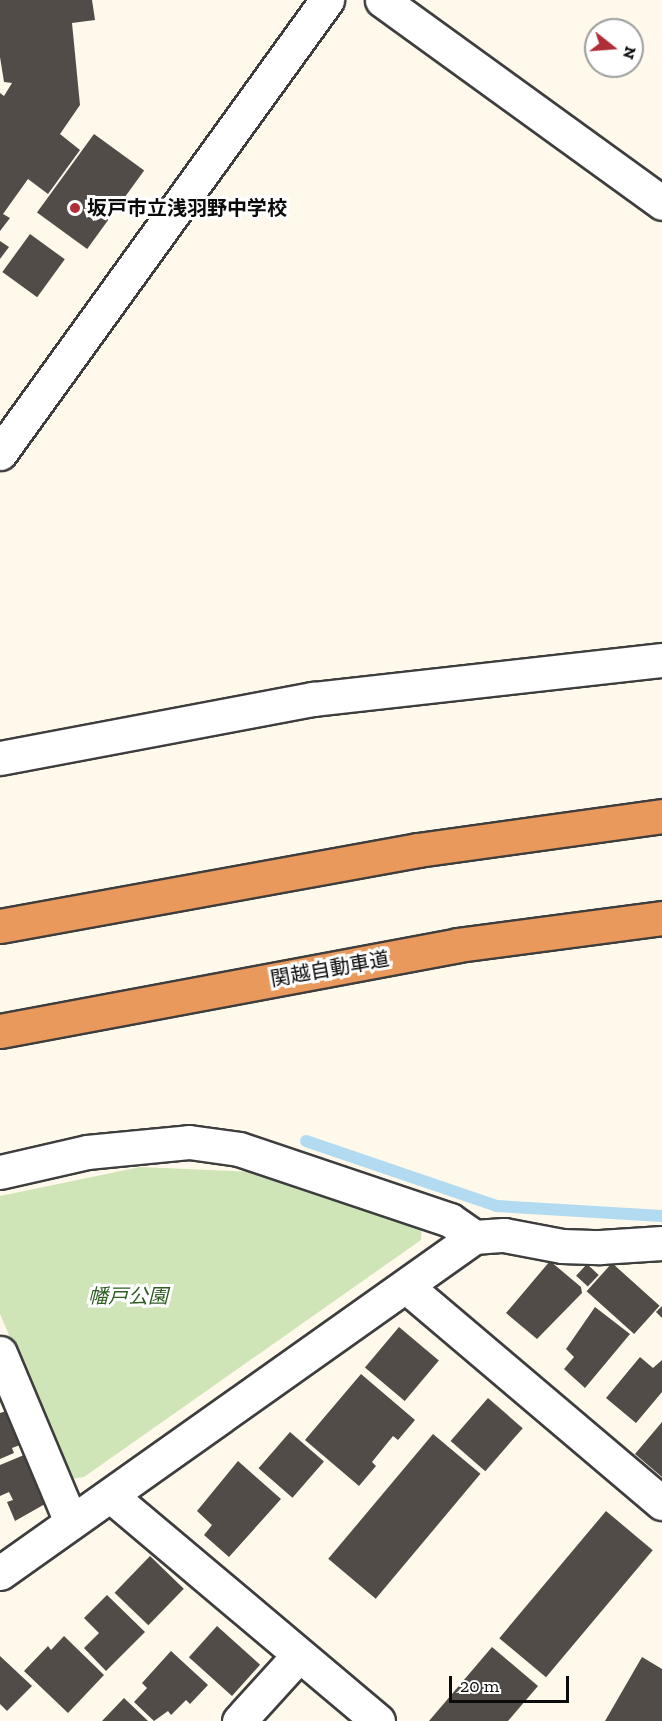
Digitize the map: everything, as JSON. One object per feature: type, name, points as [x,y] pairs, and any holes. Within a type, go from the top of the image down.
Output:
[{"type":"highway","points":[[0,926],[418,850],[662,816]]},
{"type":"highway","name":"関越自動車道","points":[[0,1031],[458,945],[662,918]]},
{"type":"street","points":[[0,453],[327,0]]},
{"type":"street","points":[[382,0],[662,203]]},
{"type":"street","points":[[0,758],[313,699],[662,660]]},
{"type":"street","points":[[0,1172],[87,1152],[189,1142],[239,1149],[439,1216],[474,1238]]},
{"type":"street","points":[[0,1572],[111,1496],[474,1238],[504,1235],[562,1246],[600,1247],[662,1243]]},
{"type":"street","points":[[407,1287],[662,1503]]},
{"type":"street","points":[[0,1353],[72,1521]]},
{"type":"street","points":[[111,1496],[378,1721]]},
{"type":"street","points":[[238,1721],[299,1655]]},
{"type":"green space","name":"幡戸公園","points":[[140,1167],[257,1172],[422,1220],[421,1240],[84,1477],[71,1479],[0,1314],[0,1196]]},
{"type":"building","points":[[0,0],[92,0],[95,20],[72,23],[80,105],[60,134],[80,150],[48,194],[28,179],[3,214],[10,218],[0,231],[0,93],[4,96],[12,83],[4,82],[0,57]]},
{"type":"building","points":[[94,134],[144,170],[87,249],[37,212]]},
{"type":"building","points":[[30,234],[65,259],[37,297],[2,272]]},
{"type":"building","points":[[0,241],[9,247],[0,259]]},
{"type":"building","points":[[550,1261],[581,1287],[582,1293],[537,1339],[506,1313]]},
{"type":"building","points":[[612,1263],[660,1306],[634,1334],[587,1291]]},
{"type":"building","points":[[587,1264],[599,1275],[588,1287],[576,1276]]},
{"type":"building","points":[[662,1306],[662,1318],[656,1312]]},
{"type":"building","points":[[595,1307],[630,1334],[585,1388],[564,1369],[574,1357],[566,1349]]},
{"type":"building","points":[[399,1327],[439,1360],[405,1401],[365,1368]]},
{"type":"building","points":[[640,1357],[653,1368],[662,1360],[662,1392],[636,1423],[606,1398]]},
{"type":"building","points":[[361,1374],[415,1420],[398,1440],[393,1436],[372,1462],[376,1466],[359,1486],[305,1440]]},
{"type":"building","points":[[488,1398],[523,1428],[485,1471],[451,1441]]},
{"type":"building","points":[[6,1411],[20,1445],[12,1448],[14,1453],[0,1459],[0,1413]]},
{"type":"building","points":[[662,1422],[662,1477],[635,1454]]},
{"type":"building","points":[[290,1432],[324,1462],[292,1498],[259,1468]]},
{"type":"building","points":[[433,1434],[480,1474],[376,1599],[328,1559]]},
{"type":"building","points":[[24,1455],[45,1504],[15,1521],[7,1502],[13,1500],[9,1492],[0,1496],[0,1465]]},
{"type":"building","points":[[238,1461],[281,1499],[229,1557],[204,1535],[212,1525],[197,1511]]},
{"type":"building","points":[[606,1511],[653,1550],[546,1677],[499,1638]]},
{"type":"building","points":[[150,1556],[184,1589],[148,1625],[115,1593]]},
{"type":"building","points":[[107,1595],[145,1632],[106,1671],[84,1648],[99,1633],[84,1618]]},
{"type":"building","points":[[217,1626],[260,1665],[232,1696],[189,1657]]},
{"type":"building","points":[[64,1636],[104,1675],[68,1713],[24,1671],[48,1646],[51,1650]]},
{"type":"building","points":[[492,1647],[538,1686],[508,1721],[429,1721]]},
{"type":"building","points":[[171,1651],[208,1685],[190,1704],[186,1700],[171,1715],[168,1711],[154,1721],[134,1702],[147,1688],[142,1683]]},
{"type":"building","points":[[0,1656],[32,1686],[7,1711],[0,1704]]},
{"type":"building","points":[[642,1657],[662,1669],[662,1721],[605,1721]]},
{"type":"building","points":[[124,1698],[148,1721],[102,1721]]},
{"type":"waterway","points":[[306,1141],[497,1206],[662,1216]]},
{"type":"place","name":"坂戸市立浅羽野中学校","points":[[75,208]]}]
